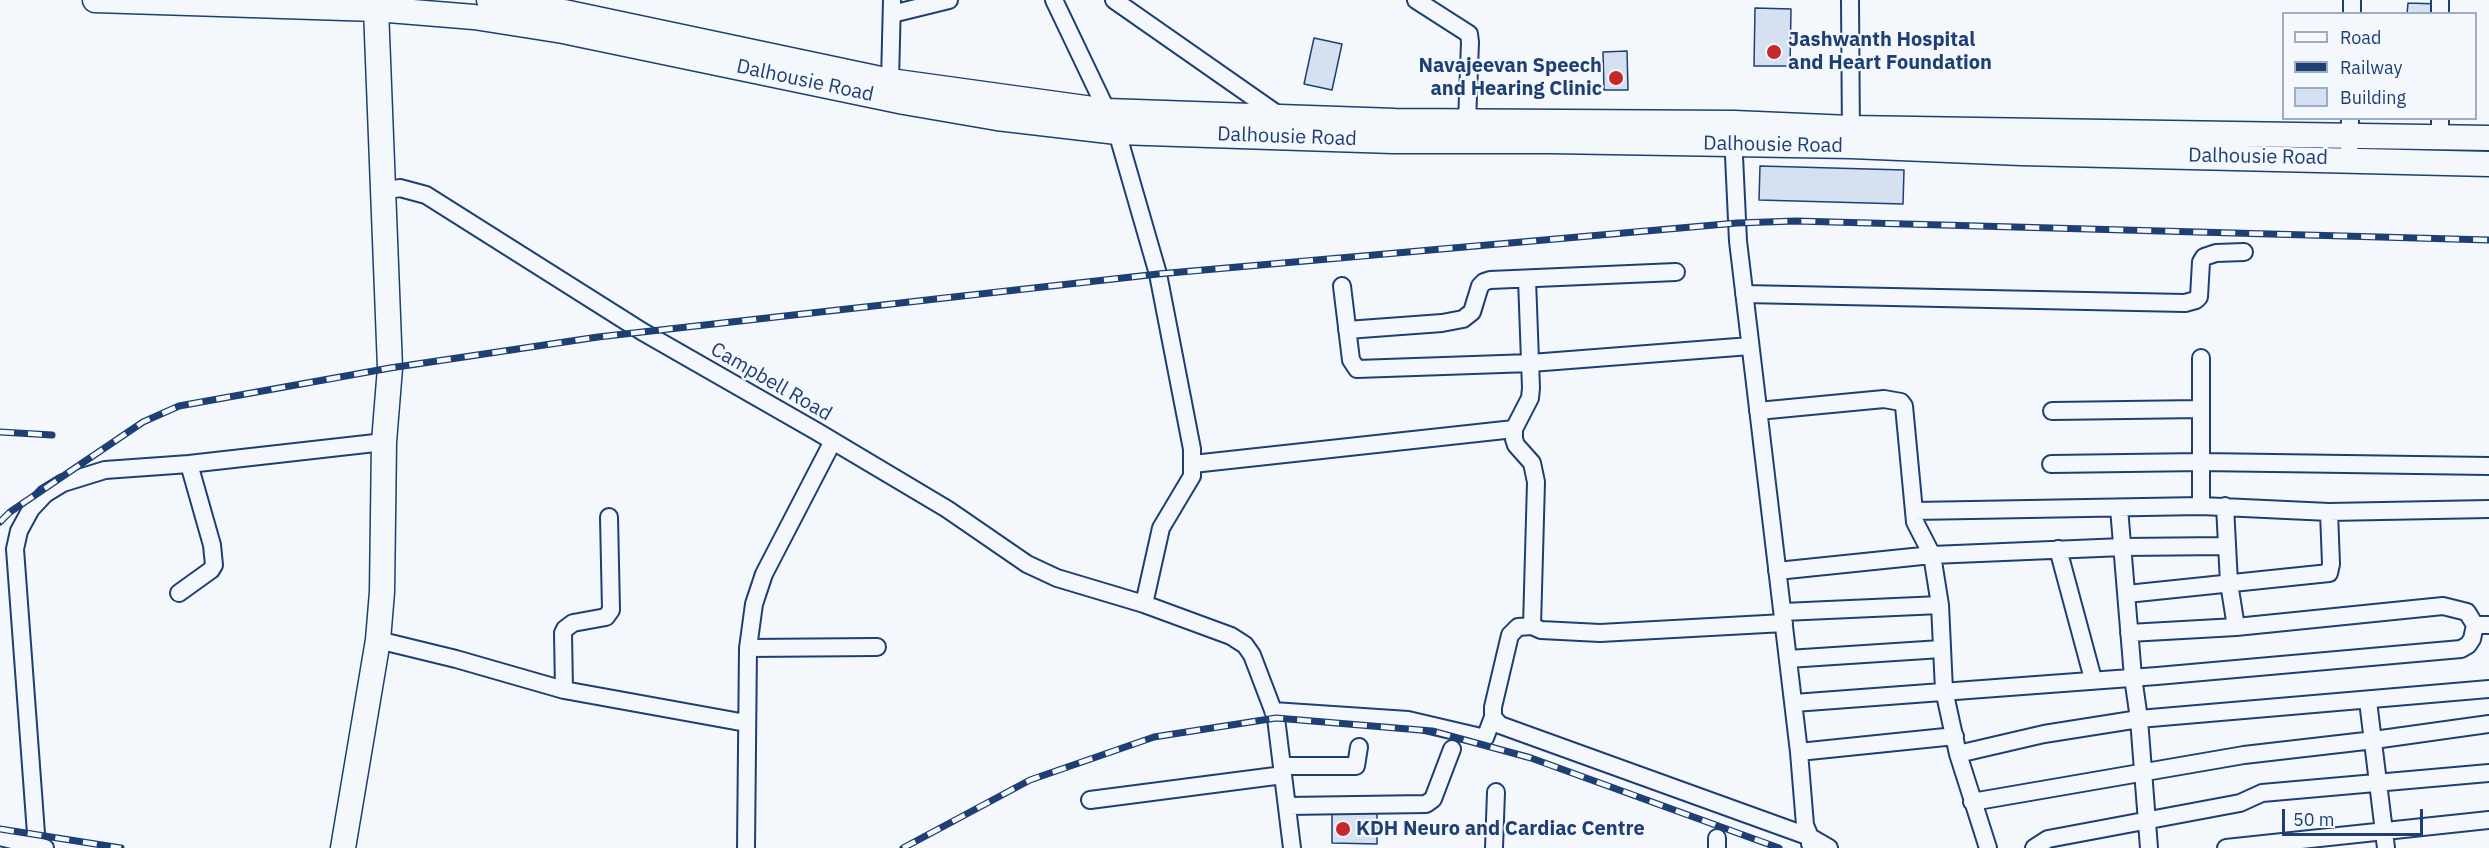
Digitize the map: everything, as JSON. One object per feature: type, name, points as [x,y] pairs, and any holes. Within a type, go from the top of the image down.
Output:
[{"type":"street","name":"Dalhousie Road","points":[[95,0],[376,5],[685,46],[1112,121],[1314,138],[1733,133]]},
{"type":"street","name":"Dalhousie Road","points":[[489,0],[564,12],[685,46],[774,76],[997,118],[1112,121],[1282,117],[1851,137],[2350,127],[2440,128],[2489,138]]},
{"type":"street","points":[[890,81],[892,7],[949,0]]},
{"type":"street","points":[[1054,0],[1112,121],[1158,274],[1193,464],[1192,476],[1187,487],[1161,528],[1144,604]]},
{"type":"street","points":[[1114,0],[1314,138]]},
{"type":"street","points":[[1416,0],[1468,34],[1470,42],[1467,122]]},
{"type":"street","points":[[1850,0],[1851,137]]},
{"type":"street","points":[[343,848],[378,640],[382,592],[384,442],[390,368],[376,5]]},
{"type":"street","points":[[2349,159],[2350,127]]},
{"type":"street","points":[[1733,133],[1738,241],[1794,703],[1805,825],[1810,842]]},
{"type":"street","name":"Dalhousie Road","points":[[1851,137],[2021,153],[2489,164]]},
{"type":"street","name":"Campbell Road","points":[[383,191],[400,188],[426,195],[643,332],[946,509],[1027,564],[1065,581],[1144,604],[1209,627],[1245,645],[1252,655],[1276,718],[1292,848]]},
{"type":"street","points":[[1744,294],[2185,303],[2199,297],[2201,262],[2204,257],[2216,253],[2244,252]]},
{"type":"street","points":[[1347,330],[1457,321],[1472,312],[1480,286],[1484,282],[1676,272]]},
{"type":"street","points":[[1527,279],[1531,363],[1530,398],[1514,429],[1516,445],[1532,462],[1536,482],[1532,626]]},
{"type":"street","points":[[1342,286],[1351,360],[1357,369],[1531,363],[1750,346]]},
{"type":"street","points":[[2201,358],[2201,506]]},
{"type":"street","points":[[1758,411],[1884,399],[1901,402],[1904,406],[1914,511],[1918,531],[1932,555],[1940,605],[1944,690],[1958,754],[1988,848]]},
{"type":"street","points":[[2052,411],[2201,409]]},
{"type":"street","points":[[1193,464],[1514,429]]},
{"type":"street","points":[[746,848],[748,648],[754,604],[764,574],[833,441]]},
{"type":"street","points":[[0,837],[41,847],[15,549],[19,531],[31,509],[45,494],[63,483],[105,470],[189,464],[384,442]]},
{"type":"street","points":[[2051,464],[2201,462],[2489,466]]},
{"type":"street","points":[[179,592],[211,570],[214,565],[212,545],[189,464]]},
{"type":"street","points":[[1914,511],[2201,506],[2329,512],[2489,509]]},
{"type":"street","points":[[2225,506],[2225,546],[2236,627]]},
{"type":"street","points":[[2119,508],[2149,848]]},
{"type":"street","points":[[2127,594],[2329,573],[2331,564],[2329,512]]},
{"type":"street","points":[[564,690],[563,633],[565,629],[573,623],[606,617],[611,610],[609,517]]},
{"type":"street","points":[[1778,571],[1932,555],[2123,547],[2225,546]]},
{"type":"street","points":[[2058,549],[2093,679]]},
{"type":"street","points":[[1273,711],[1408,720],[1485,738],[1493,717],[1493,707],[1510,636],[1518,627],[1532,626],[1541,630],[1600,633],[1940,605]]},
{"type":"street","points":[[1794,703],[2462,649],[2468,645],[2482,625],[2467,612],[2443,606],[2236,627],[2129,633]]},
{"type":"street","points":[[378,640],[456,659],[564,690],[746,723]]},
{"type":"street","points":[[748,648],[877,647]]},
{"type":"street","points":[[1788,659],[1941,650]]},
{"type":"street","points":[[1958,754],[2044,734],[2139,719],[2489,689]]},
{"type":"street","points":[[2368,700],[2385,840]]},
{"type":"street","points":[[1493,717],[1500,725],[1828,848]]},
{"type":"street","points":[[1972,802],[2244,755],[2489,724]]},
{"type":"street","points":[[1799,752],[1954,736]]},
{"type":"street","points":[[1089,800],[1282,771],[1356,765],[1359,747]]},
{"type":"street","points":[[1287,806],[1426,804],[1432,800],[1452,749]]},
{"type":"street","points":[[2034,848],[2040,842],[2058,836],[2240,802],[2262,793],[2489,773]]},
{"type":"street","points":[[1494,848],[1496,792]]},
{"type":"street","points":[[2226,848],[2385,840],[2489,820]]},
{"type":"building","points":[[2408,3],[2439,4],[2439,12],[2407,12]]},
{"type":"building","points":[[1755,8],[1791,9],[1790,66],[1754,66]]},
{"type":"building","points":[[1314,38],[1342,44],[1332,90],[1304,84]]},
{"type":"building","points":[[1627,51],[1628,90],[1604,90],[1603,52]]},
{"type":"building","points":[[1760,166],[1904,170],[1903,204],[1759,200]]},
{"type":"building","points":[[1332,810],[1377,810],[1377,844],[1332,843]]},
{"type":"railway","points":[[0,522],[10,512],[143,422],[179,406],[390,368],[598,337],[1158,274],[1737,223],[1796,221],[2489,240]]},
{"type":"railway","points":[[0,432],[52,435]]},
{"type":"railway","points":[[903,848],[1030,780],[1154,737],[1276,718],[1432,731],[1531,758],[1779,848]]},
{"type":"railway","points":[[0,829],[121,848]]},
{"type":"place","name":"Jashwanth Hospital and Heart Foundation","points":[[1774,52]]},
{"type":"place","name":"Navajeevan Speech and Hearing Clinic","points":[[1616,78]]},
{"type":"place","name":"KDH Neuro and Cardiac Centre","points":[[1343,829]]}]
